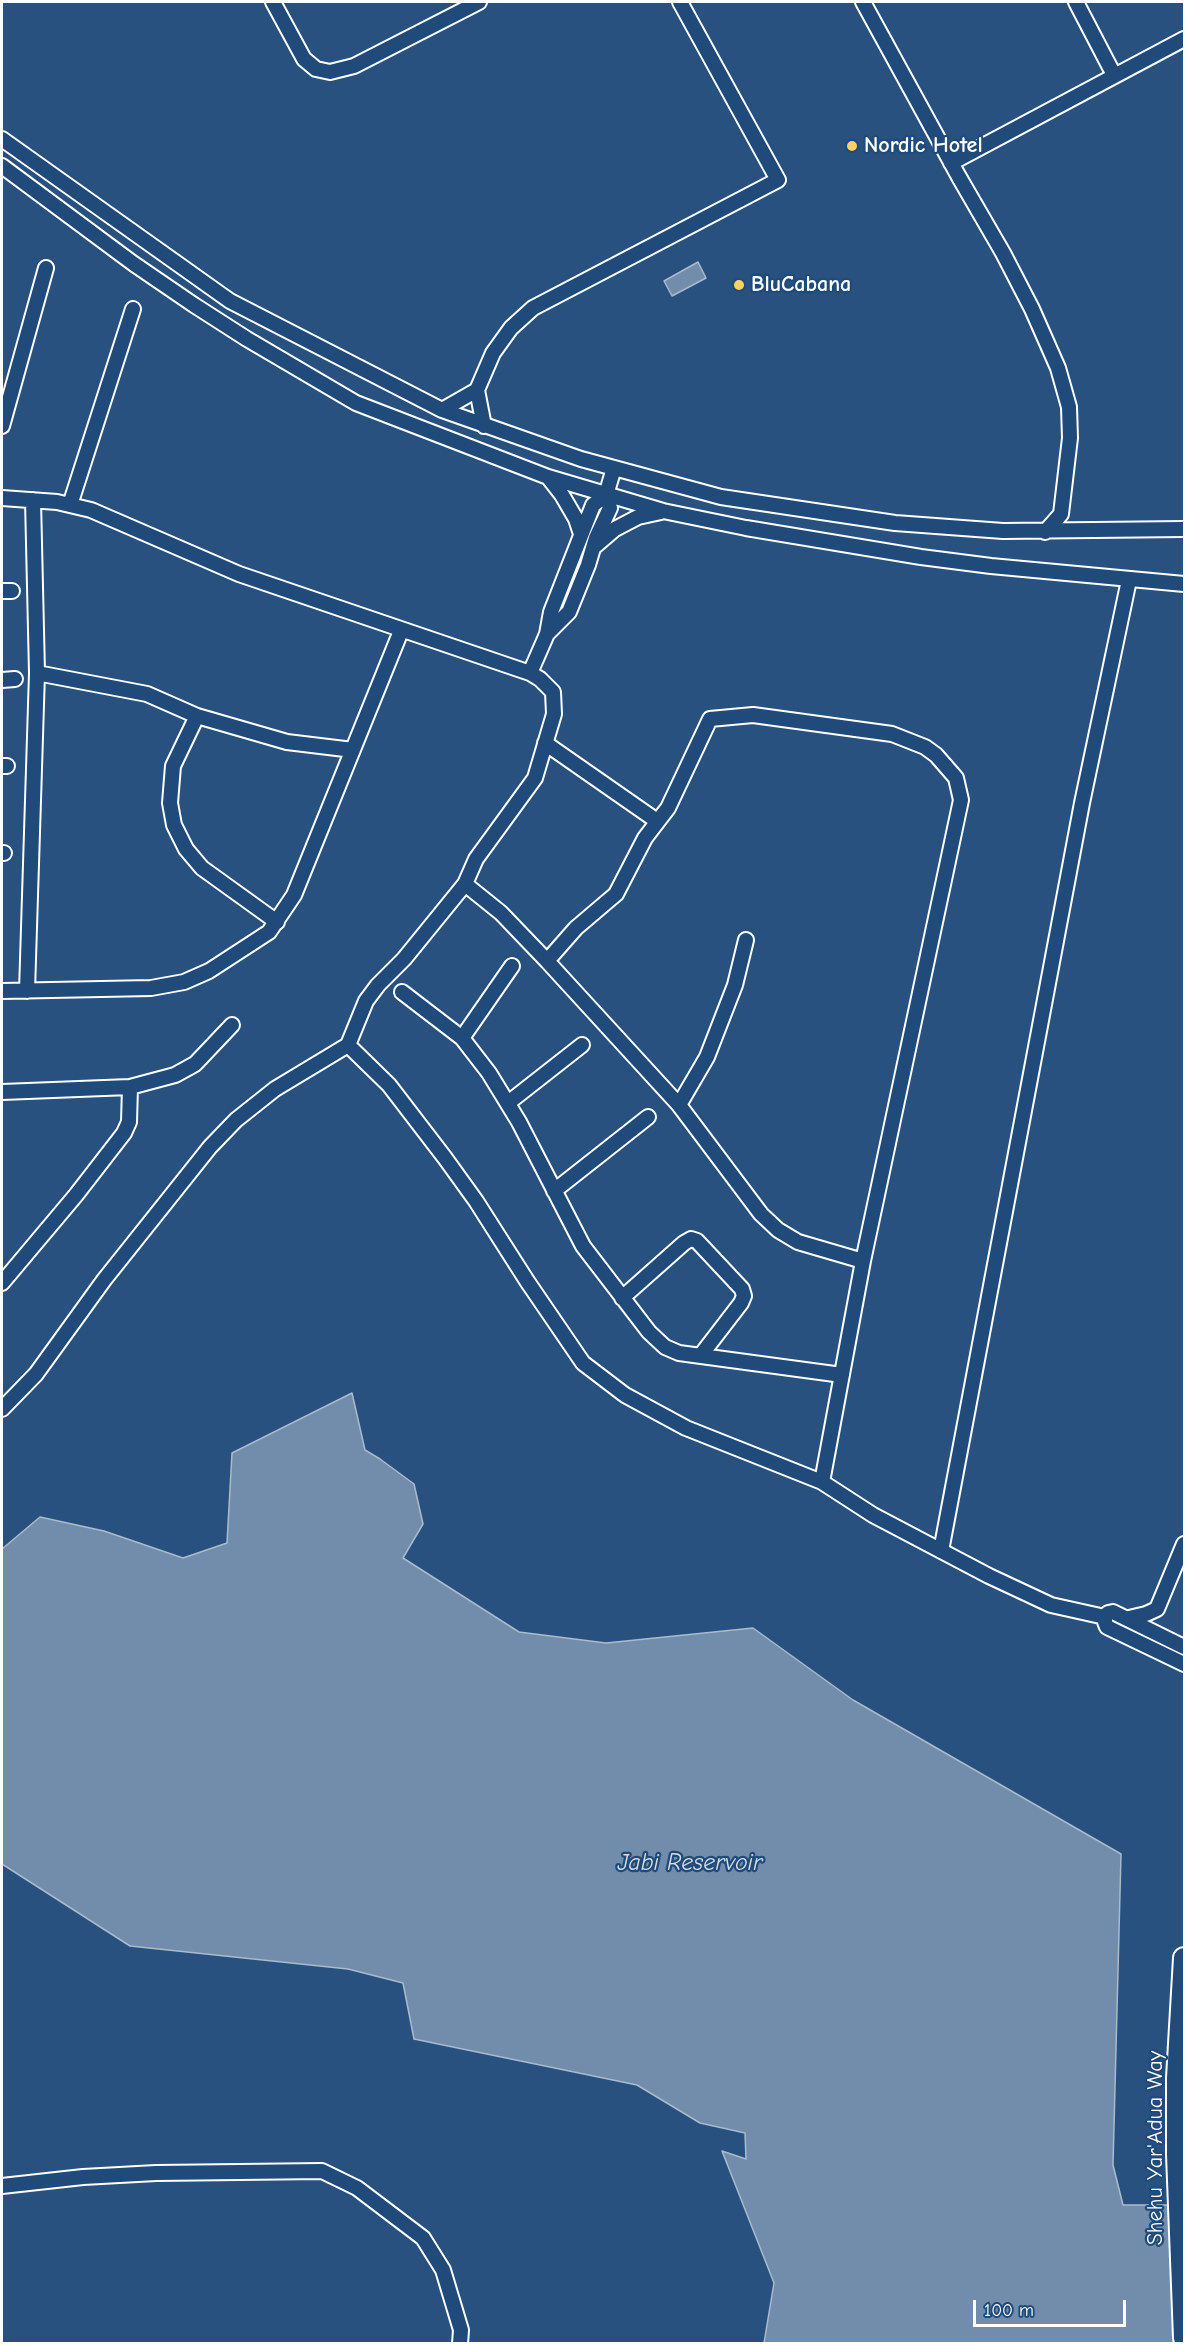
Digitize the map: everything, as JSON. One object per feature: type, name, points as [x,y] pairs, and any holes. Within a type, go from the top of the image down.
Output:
[{"type":"highway","name":"Shehu Yar'Adua Way","points":[[1185,1958],[1178,2078],[1177,2154],[1185,2338]]},
{"type":"street","points":[[273,2],[304,59],[316,69],[330,72],[354,66],[479,2]]},
{"type":"street","points":[[484,426],[477,390],[493,353],[511,328],[533,308],[778,180],[680,2]]},
{"type":"street","points":[[863,2],[1003,253],[1032,309],[1058,369],[1069,407],[1070,438],[1061,514],[1045,532]]},
{"type":"street","points":[[1076,2],[1114,75]]},
{"type":"street","points":[[951,163],[1185,39]]},
{"type":"street","points":[[2,139],[230,301],[442,410],[484,426],[614,468],[721,497],[860,518],[895,523],[1004,531],[1185,529]]},
{"type":"street","points":[[2,166],[134,264],[194,305],[356,403],[548,477],[663,511],[746,528],[921,558],[1185,584]]},
{"type":"street","points":[[2,426],[46,268]]},
{"type":"street","points":[[70,505],[133,309]]},
{"type":"street","points":[[442,410],[477,390]]},
{"type":"street","points":[[548,634],[569,612],[610,508],[606,495],[614,468]]},
{"type":"street","points":[[548,477],[576,519],[581,534]]},
{"type":"street","points":[[530,674],[548,634],[551,612],[593,505],[606,495]]},
{"type":"street","points":[[2,498],[33,500],[91,510],[239,574],[530,674],[540,679],[553,692],[554,714],[535,778],[476,859],[465,884],[404,959],[378,984],[366,1001],[348,1045],[275,1089],[236,1120],[210,1147],[104,1280],[36,1374],[2,1409]]},
{"type":"street","points":[[27,991],[37,673],[33,500]]},
{"type":"street","points":[[593,548],[615,529],[638,517],[663,511]]},
{"type":"street","points":[[1061,514],[1072,532]]},
{"type":"street","points":[[941,1551],[1080,814],[1129,580]]},
{"type":"street","points":[[2,991],[151,988],[184,982],[237,955],[269,932],[294,896],[401,631]]},
{"type":"street","points":[[37,673],[147,694],[197,716],[288,742],[354,750]]},
{"type":"street","points":[[547,961],[576,928],[616,894],[645,838],[668,808],[710,719],[753,715],[892,734],[925,747],[936,755],[956,778],[961,800],[863,1262],[822,1482]]},
{"type":"street","points":[[197,716],[173,766],[170,803],[174,825],[186,849],[202,868],[277,922]]},
{"type":"street","points":[[545,743],[657,821]]},
{"type":"street","points":[[465,884],[501,913],[679,1105],[761,1214],[778,1230],[798,1242],[863,1262]]},
{"type":"street","points":[[679,1105],[707,1058],[735,985],[746,940]]},
{"type":"street","points":[[462,1038],[512,966]]},
{"type":"street","points":[[402,992],[462,1038],[489,1073],[508,1103],[583,1246],[649,1332],[665,1347],[680,1353],[842,1375]]},
{"type":"street","points":[[2,1092],[129,1087],[175,1075],[195,1064],[232,1025]]},
{"type":"street","points":[[348,1045],[389,1085],[445,1158],[583,1363],[625,1395],[686,1428],[822,1482],[873,1515],[1051,1605],[1105,1617]]},
{"type":"street","points":[[508,1103],[582,1045]]},
{"type":"street","points":[[2,1283],[76,1195],[124,1133],[129,1122],[129,1087]]},
{"type":"street","points":[[554,1191],[648,1117]]},
{"type":"street","points":[[622,1298],[684,1243],[691,1239],[697,1241],[742,1289],[744,1296],[701,1355]]},
{"type":"street","points":[[1171,1656],[1158,1643],[1155,1631],[1161,1601],[1185,1544]]},
{"type":"street","points":[[1129,1618],[1152,1612],[1161,1601]]},
{"type":"street","points":[[1105,1617],[1108,1613],[1113,1612],[1185,1647]]},
{"type":"street","points":[[1105,1617],[1107,1627],[1185,1664]]},
{"type":"street","points":[[2,2186],[83,2177],[156,2173],[322,2171],[357,2188],[423,2238],[443,2270],[461,2330],[460,2343]]},
{"type":"water","points":[[698,262],[706,278],[672,296],[664,281]]},
{"type":"water","name":"Jabi Reservoir","points":[[352,1393],[365,1450],[414,1484],[423,1524],[403,1558],[519,1632],[606,1643],[753,1628],[853,1700],[1121,1854],[1113,2165],[1123,2205],[1184,2205],[1184,2343],[764,2343],[774,2283],[722,2151],[746,2159],[745,2133],[700,2123],[637,2085],[414,2039],[403,1983],[348,1969],[130,1946],[2,1864],[2,1549],[40,1517],[104,1531],[183,1558],[227,1543],[232,1453]]},
{"type":"place","name":"Nordic Hotel","points":[[852,146]]},
{"type":"place","name":"BluCabana","points":[[739,285]]}]
